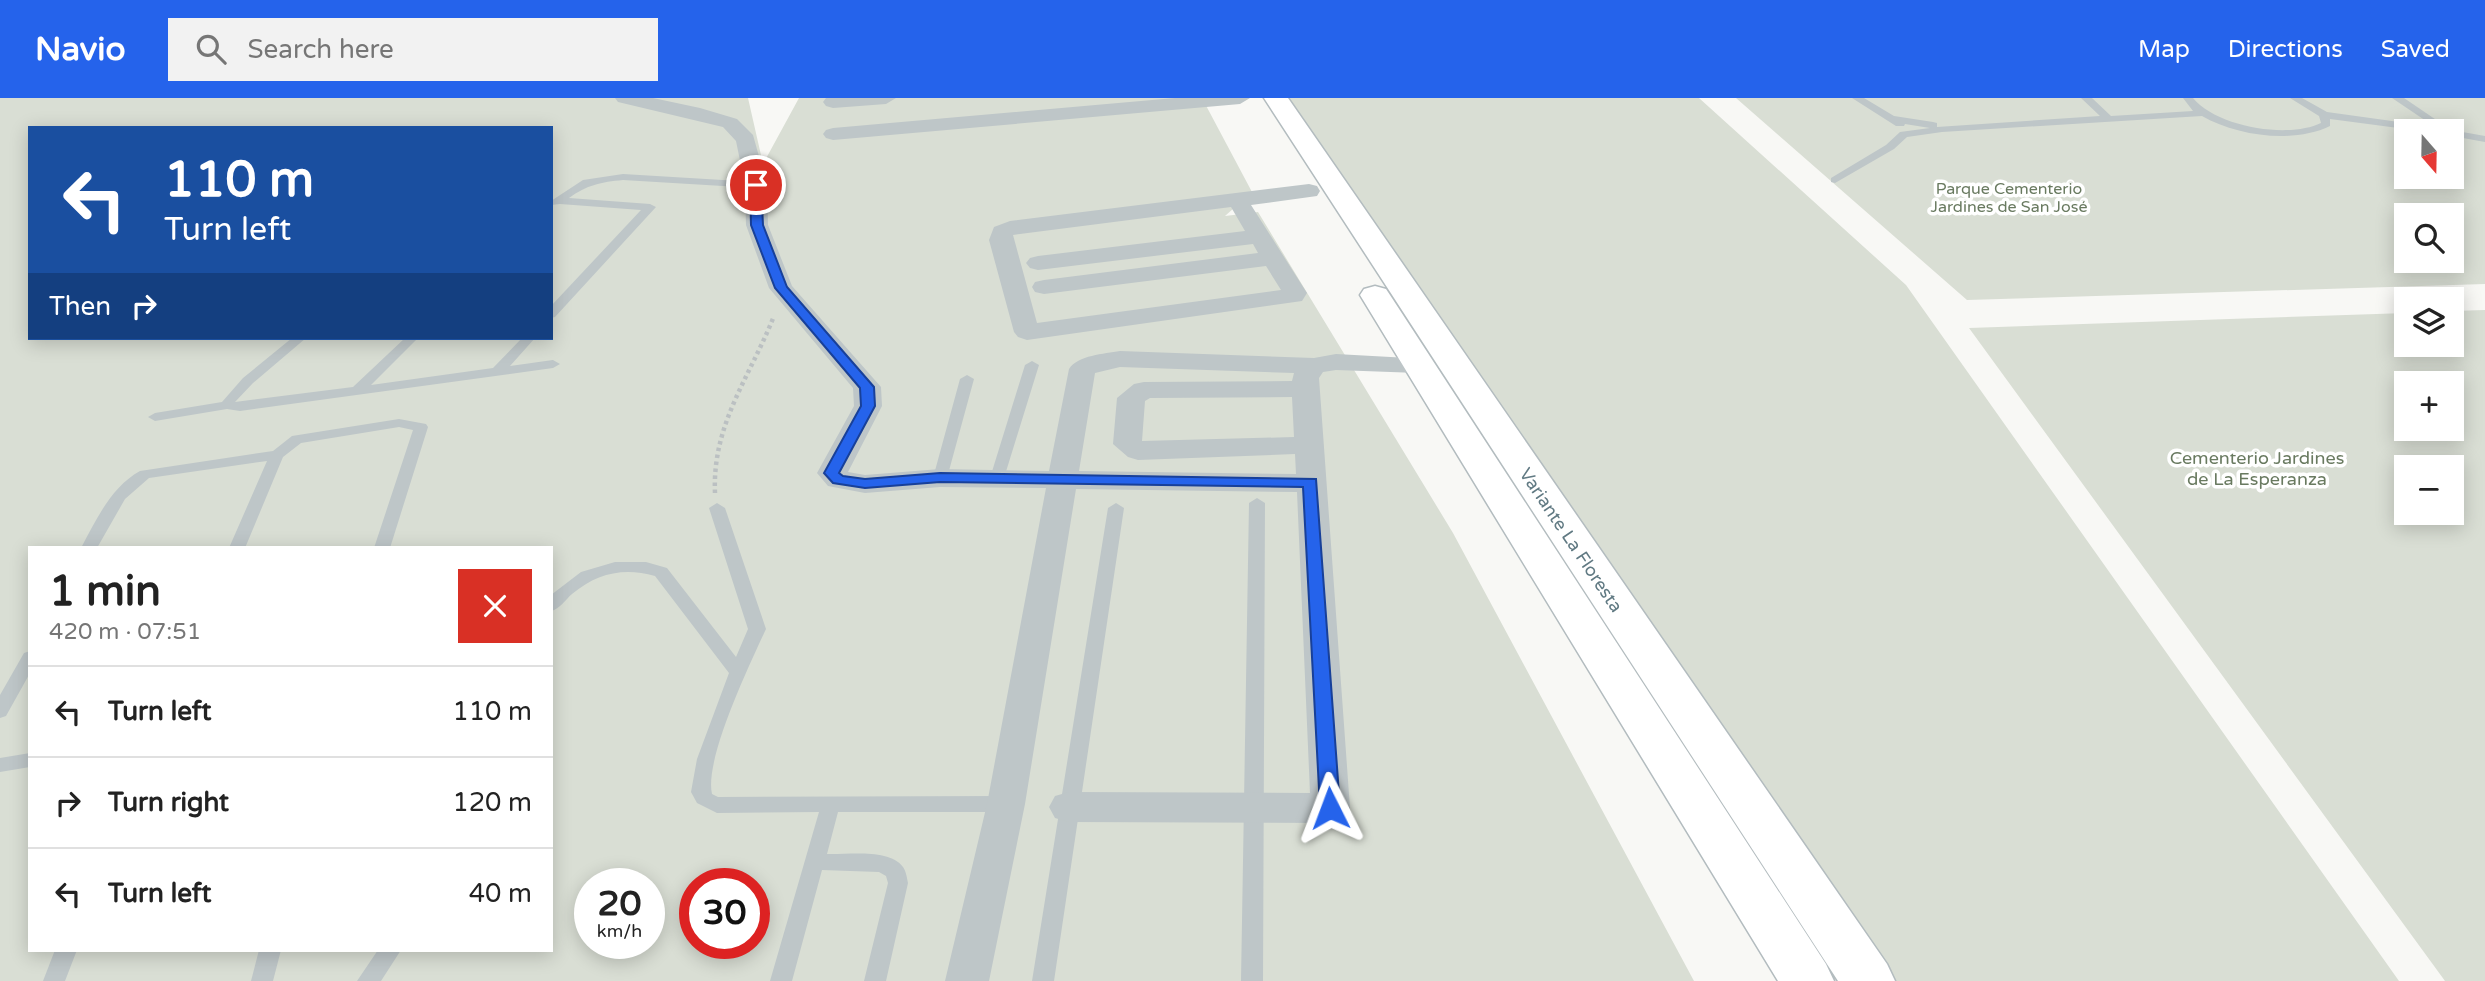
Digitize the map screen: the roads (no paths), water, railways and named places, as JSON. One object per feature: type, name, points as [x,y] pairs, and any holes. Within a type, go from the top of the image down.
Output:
[{"type":"main road","name":"Variante La Floresta","points":[[1250,98],[1314,184],[1868,981]]},
{"type":"main road","name":"Variante La Floresta","points":[[1276,98],[1314,184],[1418,365],[1807,981]]},
{"type":"street","points":[[625,98],[694,111],[730,123],[746,139],[756,185],[757,225],[781,288],[867,387],[868,406],[832,473],[839,480],[865,484],[940,478],[1310,483]]},
{"type":"street","points":[[833,102],[886,98]]},
{"type":"street","points":[[833,134],[1104,104],[1240,98]]},
{"type":"street","points":[[1238,201],[1295,293],[1293,296],[1027,332],[1001,240],[1002,232],[1010,228],[1238,201],[1314,184]]},
{"type":"street","points":[[1038,263],[1259,236]]},
{"type":"street","points":[[1044,287],[1274,258]]},
{"type":"street","points":[[967,981],[1006,804],[1080,374],[1088,365],[1120,359],[1309,377]]},
{"type":"street","points":[[1308,445],[1138,451],[1127,444],[1131,398],[1144,390],[1309,377],[1336,362],[1418,365]]},
{"type":"street","points":[[1069,807],[1330,808],[1308,445],[1309,377]]},
{"type":"lane","points":[[1857,98],[1894,119],[1902,127],[1904,134]]},
{"type":"lane","points":[[2086,98],[2109,119]]},
{"type":"lane","points":[[2188,98],[2190,104],[2202,113],[2229,123],[2265,131],[2305,132],[2324,120],[2394,127]]},
{"type":"lane","points":[[2295,98],[2324,120],[2394,135]]},
{"type":"lane","points":[[2398,98],[2430,119]]},
{"type":"lane","points":[[1835,180],[1890,147],[1904,134],[2202,113]]},
{"type":"lane","points":[[1894,119],[1957,129]]},
{"type":"lane","points":[[2464,135],[2485,139]]},
{"type":"lane","points":[[2464,146],[2485,149]]},
{"type":"lane","points":[[553,204],[589,182],[624,178],[756,185]]},
{"type":"lane","points":[[553,204],[650,207],[553,312]]},
{"type":"lane","points":[[227,405],[228,400],[244,384],[298,340]]},
{"type":"lane","points":[[358,390],[410,340]]},
{"type":"lane","points":[[497,372],[527,340]]},
{"type":"lane","points":[[155,416],[553,364]]},
{"type":"lane","points":[[997,478],[1032,365]]},
{"type":"lane","points":[[940,478],[967,379]]},
{"type":"lane","points":[[90,546],[105,518],[134,479],[145,474],[277,455],[298,439],[399,423],[421,427],[383,546]]},
{"type":"lane","points":[[238,546],[277,455]]},
{"type":"lane","points":[[1252,981],[1257,503]]},
{"type":"lane","points":[[718,508],[757,629],[738,672],[702,777],[701,794],[705,801],[717,805],[1006,804]]},
{"type":"lane","points":[[1043,981],[1116,508]]},
{"type":"lane","points":[[553,604],[574,583],[597,570],[631,564],[645,566],[661,572],[738,672]]},
{"type":"lane","points":[[0,711],[28,661]]},
{"type":"lane","points":[[0,765],[28,760]]},
{"type":"lane","points":[[781,981],[831,804]]},
{"type":"lane","points":[[814,862],[882,864],[895,871],[898,883],[875,981]]},
{"type":"lane","points":[[54,981],[65,952]]},
{"type":"lane","points":[[262,981],[269,952]]},
{"type":"lane","points":[[368,981],[389,952]]},
{"type":"park label","name":"Parque Cementerio Jardines de San José","points":[[2009,198]]},
{"type":"park label","name":"Cementerio Jardines de La Esperanza","points":[[2257,468]]}]
